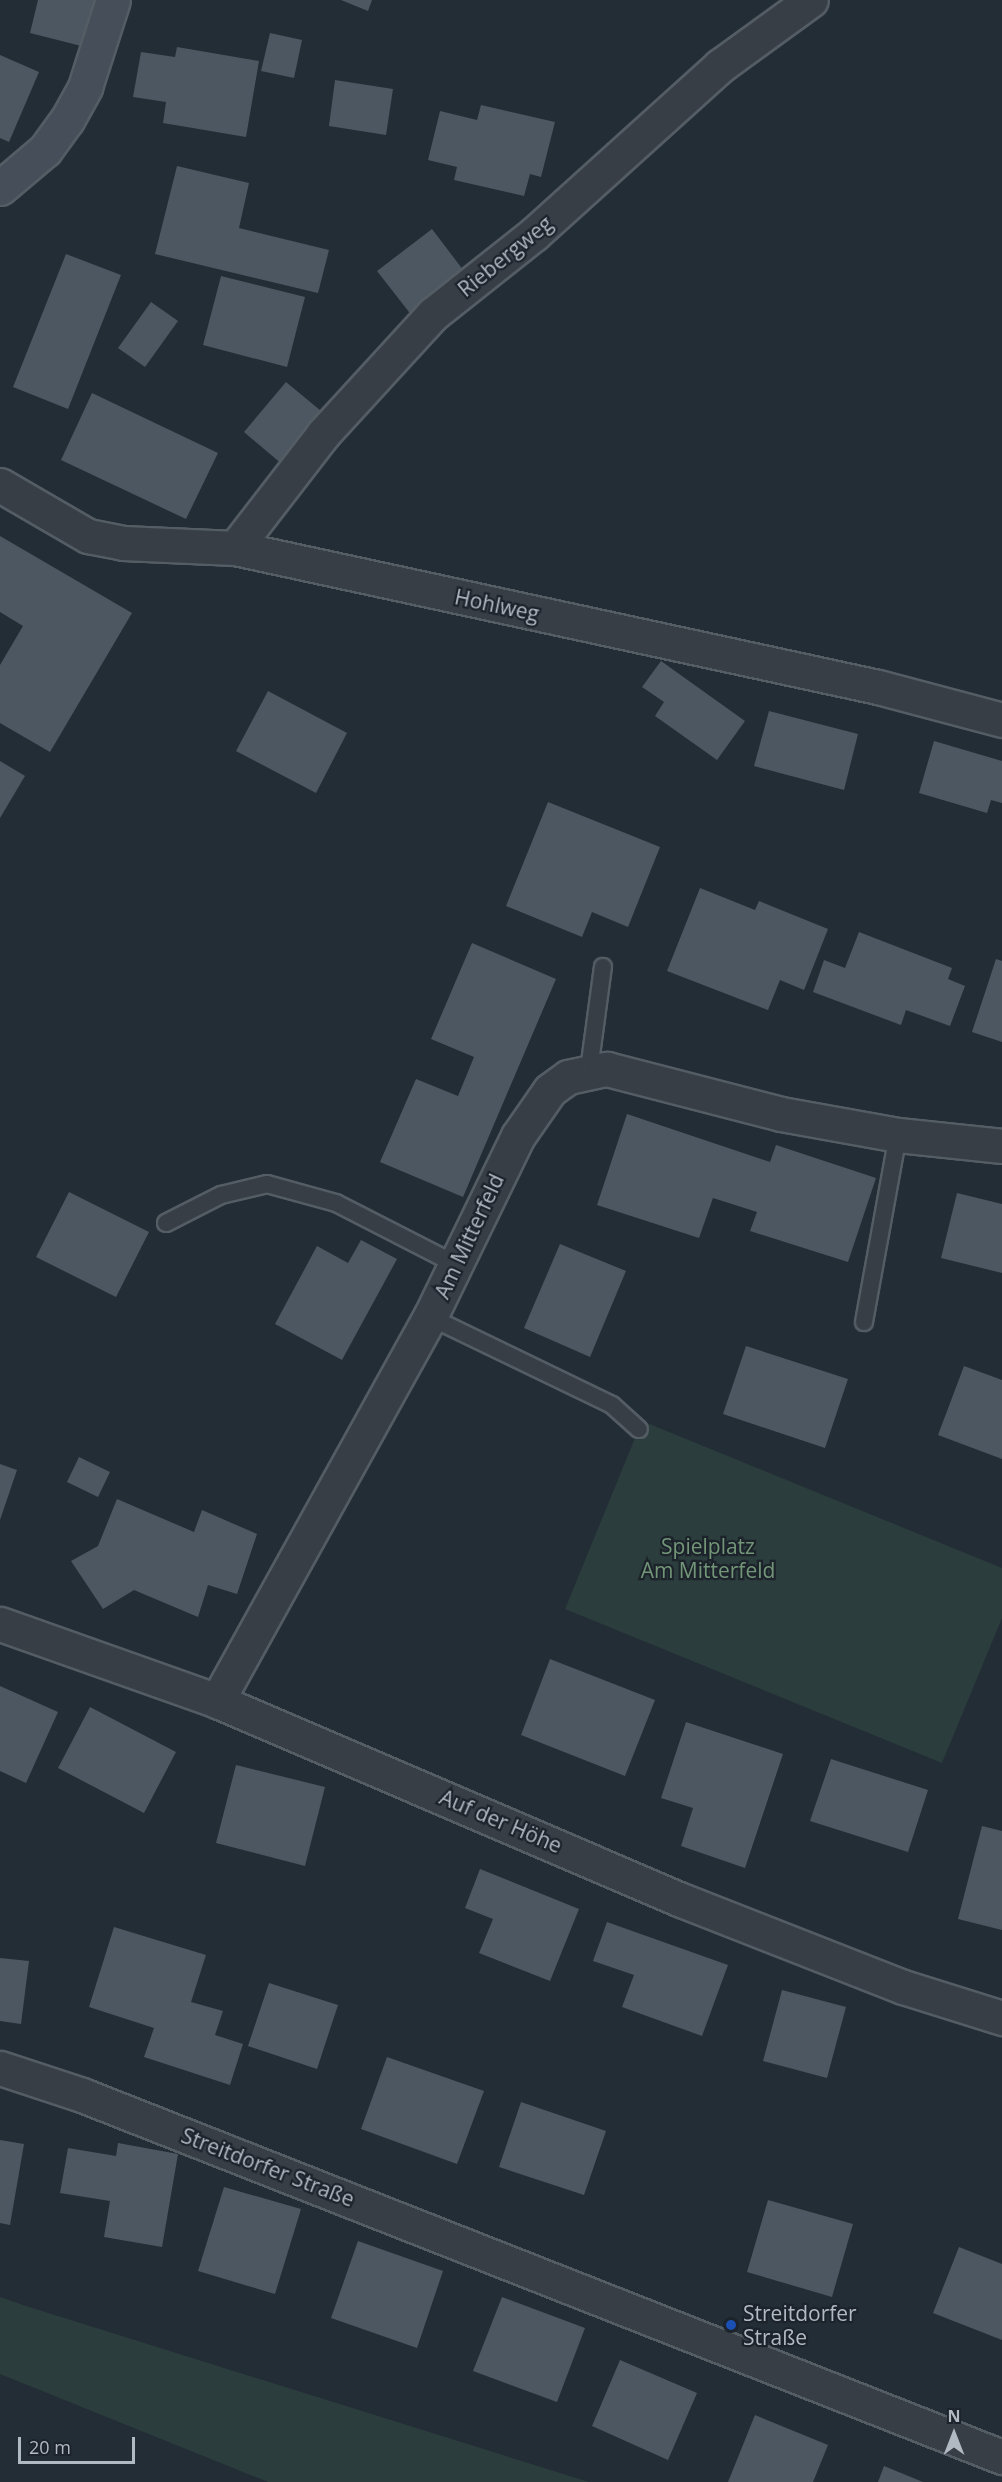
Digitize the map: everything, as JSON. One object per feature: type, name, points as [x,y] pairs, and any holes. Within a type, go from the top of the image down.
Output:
[{"type":"street","points":[[0,188],[45,150],[67,120],[85,87],[113,0]]},
{"type":"street","name":"Riebergweg","points":[[236,548],[324,434],[434,314],[534,234],[720,66],[811,0]]},
{"type":"street","name":"Hohlweg","points":[[0,485],[88,536],[123,543],[236,548],[878,687],[1002,720]]},
{"type":"street","points":[[589,1070],[623,1072],[781,1114],[898,1135],[1002,1146]]},
{"type":"street","name":"Am Mitterfeld","points":[[217,1701],[430,1317],[535,1108],[550,1090],[589,1070]]},
{"type":"street","name":"Auf der Höhe","points":[[0,1624],[217,1701],[681,1900],[903,1987],[1002,2018]]},
{"type":"street","name":"Streitdorfer Straße","points":[[0,2068],[93,2099],[1002,2457]]},
{"type":"lane","points":[[589,1070],[603,967]]},
{"type":"lane","points":[[864,1322],[898,1135]]},
{"type":"lane","points":[[166,1223],[221,1195],[267,1184],[336,1203],[455,1264]]},
{"type":"lane","points":[[430,1317],[612,1405],[639,1429]]},
{"type":"green space","name":"Spielplatz Am Mitterfeld","points":[[642,1421],[1002,1568],[1002,1618],[942,1763],[565,1609]]},
{"type":"green space","points":[[0,2297],[589,2482],[268,2482],[0,2374]]},
{"type":"building","points":[[38,0],[106,0],[93,49],[30,33]]},
{"type":"building","points":[[341,0],[372,0],[368,11]]},
{"type":"building","points":[[270,33],[302,40],[294,78],[261,71]]},
{"type":"building","points":[[177,47],[259,61],[246,137],[163,123],[166,102],[133,97],[141,52],[175,57]]},
{"type":"building","points":[[0,55],[39,72],[9,142],[0,138]]},
{"type":"building","points":[[335,80],[393,89],[386,135],[329,126]]},
{"type":"building","points":[[481,105],[555,122],[541,177],[530,174],[524,196],[454,180],[457,167],[428,160],[440,111],[477,120]]},
{"type":"building","points":[[177,166],[249,183],[239,228],[329,250],[318,293],[155,254]]},
{"type":"building","points":[[432,229],[470,279],[416,321],[377,271]]},
{"type":"building","points":[[66,254],[121,275],[68,409],[13,387]]},
{"type":"building","points":[[221,276],[305,297],[287,367],[203,345]]},
{"type":"building","points":[[151,302],[178,321],[145,367],[118,348]]},
{"type":"building","points":[[286,382],[326,415],[283,465],[244,432]]},
{"type":"building","points":[[92,393],[218,453],[186,519],[61,460]]},
{"type":"building","points":[[0,536],[132,613],[50,752],[0,723],[0,665],[23,626],[0,612]]},
{"type":"building","points":[[661,661],[745,721],[717,760],[655,716],[664,702],[642,687]]},
{"type":"building","points":[[268,691],[347,733],[316,793],[236,751]]},
{"type":"building","points":[[769,711],[858,734],[844,790],[754,766]]},
{"type":"building","points":[[934,741],[1002,761],[1002,803],[991,800],[987,813],[919,793]]},
{"type":"building","points":[[0,761],[25,776],[0,818]]},
{"type":"building","points":[[548,802],[660,847],[628,927],[592,912],[582,937],[506,906]]},
{"type":"building","points":[[700,888],[755,910],[759,901],[828,929],[804,990],[780,980],[768,1010],[667,971]]},
{"type":"building","points":[[859,932],[952,968],[948,979],[965,986],[950,1026],[906,1010],[901,1025],[813,992],[824,960],[845,968]]},
{"type":"building","points":[[472,943],[556,979],[463,1197],[380,1162],[416,1079],[458,1096],[474,1057],[431,1039]]},
{"type":"building","points":[[996,959],[1002,961],[1002,1042],[972,1032]]},
{"type":"building","points":[[627,1114],[770,1162],[776,1145],[876,1178],[848,1262],[750,1231],[757,1212],[713,1198],[699,1238],[597,1205]]},
{"type":"building","points":[[69,1192],[149,1232],[116,1297],[36,1257]]},
{"type":"building","points":[[957,1193],[1002,1204],[1002,1273],[941,1258]]},
{"type":"building","points":[[361,1240],[397,1259],[342,1360],[275,1324],[317,1246],[348,1263]]},
{"type":"building","points":[[560,1244],[626,1271],[590,1357],[524,1328]]},
{"type":"building","points":[[746,1346],[848,1379],[825,1448],[723,1414]]},
{"type":"building","points":[[964,1366],[1002,1380],[1002,1459],[938,1435]]},
{"type":"building","points":[[79,1457],[110,1472],[98,1497],[67,1482]]},
{"type":"building","points":[[0,1464],[17,1470],[0,1520]]},
{"type":"building","points":[[117,1499],[194,1532],[202,1510],[257,1534],[237,1594],[208,1585],[198,1617],[134,1590],[103,1609],[71,1561],[98,1546]]},
{"type":"building","points":[[550,1659],[655,1700],[625,1776],[521,1735]]},
{"type":"building","points":[[0,1686],[58,1712],[26,1783],[0,1771]]},
{"type":"building","points":[[90,1707],[176,1752],[144,1813],[58,1768]]},
{"type":"building","points":[[686,1722],[783,1754],[745,1868],[681,1846],[693,1808],[661,1798]]},
{"type":"building","points":[[831,1759],[928,1790],[908,1852],[810,1821]]},
{"type":"building","points":[[236,1765],[325,1787],[305,1866],[216,1843]]},
{"type":"building","points":[[982,1826],[1002,1831],[1002,1930],[958,1919]]},
{"type":"building","points":[[480,1869],[579,1909],[550,1981],[479,1953],[493,1919],[465,1908]]},
{"type":"building","points":[[607,1922],[728,1965],[702,2036],[622,2007],[634,1975],[593,1961]]},
{"type":"building","points":[[114,1927],[206,1955],[191,2002],[223,2011],[215,2035],[243,2044],[230,2085],[144,2057],[154,2028],[89,2007]]},
{"type":"building","points":[[0,1958],[29,1961],[21,2024],[0,2021]]},
{"type":"building","points":[[269,1983],[338,2005],[317,2069],[248,2046]]},
{"type":"building","points":[[782,1990],[846,2007],[827,2078],[763,2061]]},
{"type":"building","points":[[387,2057],[484,2091],[457,2164],[361,2129]]},
{"type":"building","points":[[521,2102],[606,2131],[584,2195],[499,2167]]},
{"type":"building","points":[[0,2140],[24,2144],[10,2225],[0,2223]]},
{"type":"building","points":[[118,2143],[178,2154],[162,2247],[104,2237],[110,2201],[60,2193],[68,2148],[116,2156]]},
{"type":"building","points":[[224,2187],[301,2209],[275,2294],[198,2271]]},
{"type":"building","points":[[768,2200],[853,2224],[832,2297],[747,2272]]},
{"type":"building","points":[[358,2241],[443,2271],[417,2348],[331,2318]]},
{"type":"building","points":[[959,2247],[1002,2264],[1002,2340],[933,2313]]},
{"type":"building","points":[[502,2297],[585,2328],[557,2402],[473,2371]]},
{"type":"building","points":[[620,2360],[697,2393],[668,2460],[592,2426]]},
{"type":"building","points":[[755,2415],[828,2445],[813,2482],[728,2482]]},
{"type":"building","points":[[884,2466],[923,2482],[878,2482]]},
{"type":"place","name":"Streitdorfer Straße","points":[[731,2325]]}]
